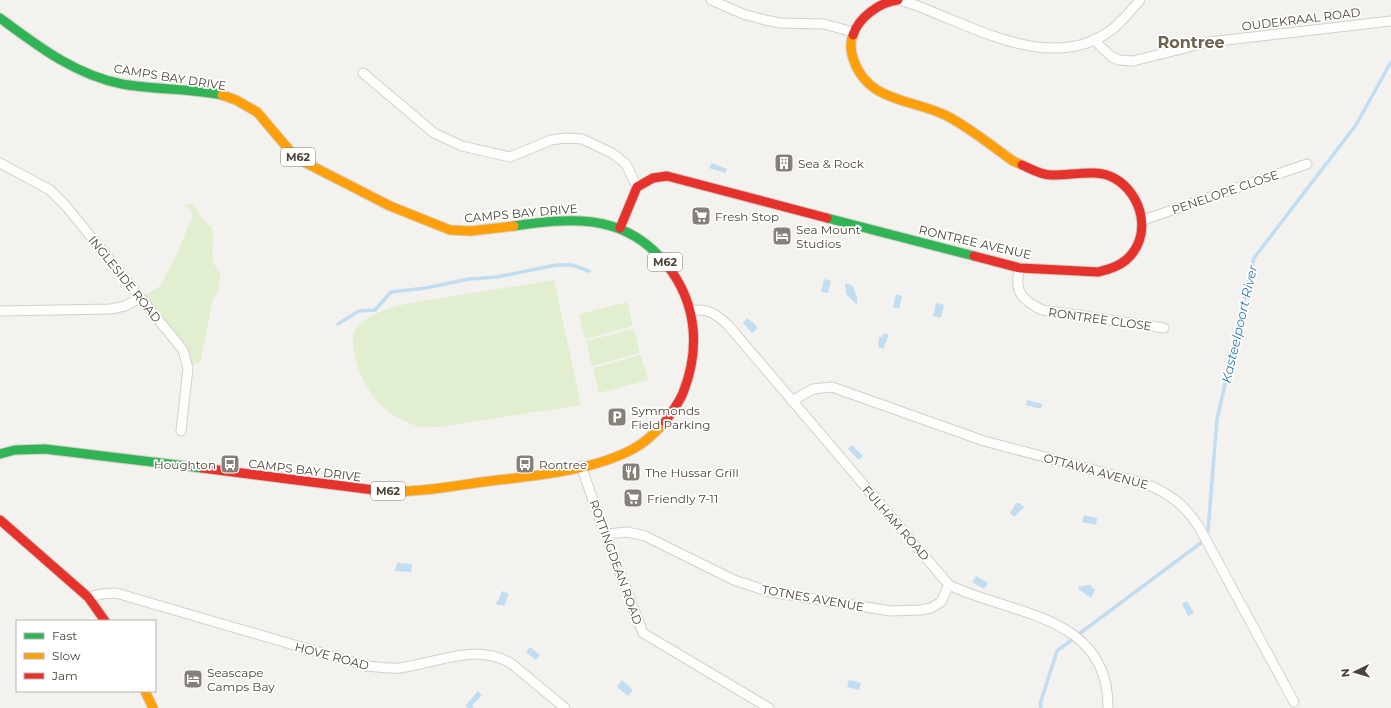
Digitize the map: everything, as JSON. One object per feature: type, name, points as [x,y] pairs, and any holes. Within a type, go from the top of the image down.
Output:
[{"type":"main road","points":[[898,0],[890,1],[877,7],[865,17],[853,32],[852,48],[856,67],[861,76],[876,91],[947,116],[1013,161],[1033,170],[1049,175],[1103,174],[1114,178],[1131,191],[1143,220]]},
{"type":"main road","name":"CAMPS BAY DRIVE","points":[[0,18],[60,62],[98,78],[123,84],[158,85],[210,93],[250,107],[272,127],[293,153],[308,164],[353,189],[450,230],[468,232],[569,219],[597,221],[620,228],[648,245],[662,258],[675,274],[683,289],[695,326],[694,362],[685,392],[676,408],[654,433],[637,447],[619,455],[582,466],[430,490],[407,492],[352,488],[52,450],[15,450],[0,454]]},
{"type":"main road","name":"RONTREE AVENUE","points":[[637,187],[653,178],[667,176],[1020,268],[1098,272],[1110,269],[1126,260],[1132,252],[1138,242],[1143,220]]},
{"type":"main road","points":[[620,228],[637,187]]},
{"type":"main road","points":[[0,520],[20,535],[88,597],[103,620]]},
{"type":"main road","points":[[145,692],[153,708]]},
{"type":"street","points":[[711,0],[743,14],[765,20],[780,23],[824,24],[853,32]]},
{"type":"street","points":[[898,0],[1002,40],[1043,48],[1055,48],[1096,39],[1115,27],[1140,0]]},
{"type":"street","name":"OUDEKRAAL ROAD","points":[[1096,39],[1100,46],[1112,57],[1119,60],[1133,61],[1209,42],[1391,21]]},
{"type":"street","points":[[363,73],[434,133],[462,146],[510,157],[551,140],[566,138],[582,139],[612,152],[626,164],[637,187]]},
{"type":"street","name":"INGLESIDE ROAD","points":[[0,163],[50,190],[66,206],[183,350],[188,368],[181,431]]},
{"type":"street","name":"PENELOPE CLOSE","points":[[1143,220],[1307,164]]},
{"type":"street","name":"RONTREE CLOSE","points":[[1020,268],[1017,278],[1018,289],[1022,297],[1031,305],[1042,310],[1164,328]]},
{"type":"street","points":[[0,311],[111,309],[125,306],[140,298]]},
{"type":"street","name":"FULHAM ROAD","points":[[691,311],[709,311],[728,325],[949,585],[965,593],[1042,616],[1071,632],[1087,647],[1096,662],[1104,682],[1108,708]]},
{"type":"street","name":"OTTAWA AVENUE","points":[[792,401],[813,389],[832,387],[984,441],[1143,483],[1159,489],[1184,507],[1199,527],[1294,702]]},
{"type":"street","name":"ROTTINGDEAN ROAD","points":[[582,466],[605,534],[643,633],[769,708]]},
{"type":"street","name":"TOTNES AVENUE","points":[[605,534],[628,532],[645,536],[734,580],[770,592],[890,611],[914,611],[931,608],[941,602],[949,585]]},
{"type":"street","name":"HOVE ROAD","points":[[88,597],[116,593],[366,666],[398,668],[470,654],[478,653],[491,655],[503,658],[512,664],[565,708]]},
{"type":"green space","points":[[193,204],[204,221],[212,228],[212,252],[214,263],[216,269],[221,275],[218,292],[213,299],[200,363],[192,364],[186,346],[144,296],[160,286],[175,258],[193,215],[186,205]]},
{"type":"green space","points":[[554,280],[581,405],[438,427],[422,427],[405,422],[395,416],[385,409],[369,391],[358,369],[353,339],[354,333],[358,327],[370,316],[396,306],[411,303]]},
{"type":"green space","points":[[627,302],[633,326],[585,339],[579,314]]},
{"type":"green space","points":[[634,329],[640,353],[592,366],[586,341]]},
{"type":"green space","points":[[641,355],[648,380],[599,393],[593,368]]},
{"type":"water","points":[[712,163],[727,169],[725,173],[709,168]]},
{"type":"water","points":[[824,279],[831,281],[828,293],[821,292]]},
{"type":"water","points":[[845,283],[853,286],[857,298],[857,305],[846,294]]},
{"type":"water","points":[[896,294],[902,296],[899,309],[893,307]]},
{"type":"water","points":[[936,303],[944,305],[941,318],[933,316]]},
{"type":"water","points":[[747,318],[756,325],[757,329],[752,333],[743,323]]},
{"type":"water","points":[[884,333],[889,335],[883,349],[878,347],[879,337],[882,337]]},
{"type":"water","points":[[1027,400],[1042,404],[1041,409],[1026,405]]},
{"type":"water","points":[[852,445],[863,456],[859,460],[848,449]]},
{"type":"water","points":[[1016,503],[1019,503],[1024,507],[1014,517],[1010,513]]},
{"type":"water","points":[[1084,515],[1097,518],[1096,525],[1082,522]]},
{"type":"water","points":[[397,563],[412,564],[411,572],[395,571]]},
{"type":"water","points":[[976,576],[988,583],[984,589],[972,582]]},
{"type":"water","points":[[1090,585],[1095,590],[1091,598],[1078,589],[1079,587]]},
{"type":"water","points":[[502,591],[509,594],[504,606],[495,604]]},
{"type":"water","points":[[1187,601],[1194,613],[1188,616],[1182,604]]},
{"type":"water","points":[[530,647],[540,655],[536,660],[526,652]]},
{"type":"water","points":[[622,680],[633,690],[628,696],[617,687]]},
{"type":"water","points":[[849,680],[861,683],[859,690],[847,687]]},
{"type":"water","points":[[478,691],[482,695],[472,706],[474,708],[468,708],[465,706]]},
{"type":"waterway","name":"Kasteelpoort River","points":[[1208,531],[1217,419],[1254,258],[1356,125],[1391,62]]},
{"type":"waterway","points":[[338,324],[359,311],[375,310],[391,292],[426,288],[469,279],[497,277],[556,265],[572,265],[589,271]]},
{"type":"waterway","name":"Kasteelpoort River","points":[[1079,634],[1202,542]]},
{"type":"waterway","name":"Kasteelpoort River","points":[[1041,708],[1040,704],[1057,651],[1073,639]]},
{"type":"traffic: fast","points":[[0,18],[28,39],[73,67],[105,80],[134,86],[197,91],[222,95]]},
{"type":"traffic: fast","points":[[827,218],[974,256]]},
{"type":"traffic: fast","points":[[514,226],[554,221],[592,222],[628,232],[660,257]]},
{"type":"traffic: fast","points":[[0,454],[15,450],[45,449],[202,468]]},
{"type":"traffic: slow","points":[[853,35],[851,52],[854,61],[861,75],[870,85],[894,98],[934,110],[947,116],[1013,161],[1022,165]]},
{"type":"traffic: slow","points":[[222,95],[236,100],[257,112],[291,152],[306,163],[390,206],[450,230],[471,231],[514,226]]},
{"type":"traffic: slow","points":[[382,491],[432,489],[540,475],[579,468],[616,457],[633,449],[642,444],[665,422]]},
{"type":"traffic: slow","points":[[145,692],[153,708]]},
{"type":"traffic: jam","points":[[853,35],[860,22],[877,7],[891,1],[898,0]]},
{"type":"traffic: jam","points":[[974,256],[1020,268],[1098,272],[1120,265],[1134,251],[1140,240],[1142,228],[1138,205],[1132,194],[1124,185],[1114,178],[1100,173],[1047,175],[1036,172],[1022,165]]},
{"type":"traffic: jam","points":[[620,228],[637,187],[653,178],[667,176],[827,218]]},
{"type":"traffic: jam","points":[[660,257],[672,272],[681,288],[688,305],[694,339],[689,375],[683,393],[665,422]]},
{"type":"traffic: jam","points":[[202,468],[382,491]]},
{"type":"traffic: jam","points":[[0,520],[88,597],[104,620]]},
{"type":"place","name":"Sea & Rock","points":[[784,163]]},
{"type":"place","name":"Fresh Stop","points":[[701,216]]},
{"type":"place","name":"Sea Mount Studios","points":[[782,236]]},
{"type":"place","name":"Symmonds Field Parking","points":[[617,417]]},
{"type":"place","name":"Houghton","points":[[230,464]]},
{"type":"place","name":"Rontree","points":[[525,464]]},
{"type":"place","name":"The Hussar Grill","points":[[631,472]]},
{"type":"place","name":"Friendly 7-11","points":[[633,498]]},
{"type":"place","name":"Seascape Camps Bay","points":[[193,679]]},
{"type":"district","name":"Rontree","points":[[1191,42]]}]
